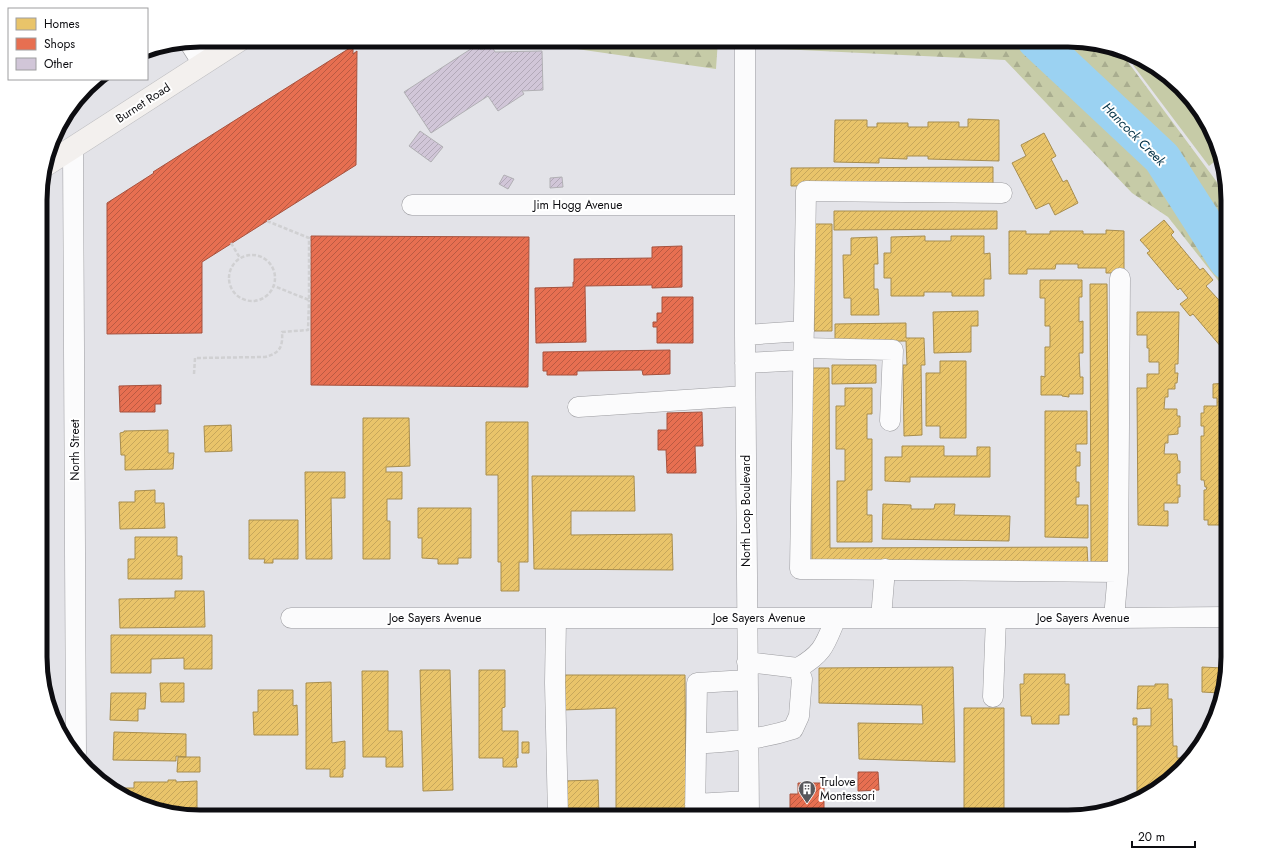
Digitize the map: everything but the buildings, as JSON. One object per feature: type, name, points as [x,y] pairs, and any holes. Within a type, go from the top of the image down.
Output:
[{"type":"main road","name":"Burnet Road","points":[[52,161],[229,47]]},
{"type":"street","points":[[191,47],[203,64]]},
{"type":"street","name":"North Loop Boulevard","points":[[745,47],[744,205],[748,809]]},
{"type":"street","name":"North Street","points":[[73,148],[76,746]]},
{"type":"street","points":[[1002,193],[806,191],[800,569],[1118,572]]},
{"type":"street","name":"Jim Hogg Avenue","points":[[412,205],[744,205]]},
{"type":"street","points":[[1114,618],[1118,572],[1120,278]]},
{"type":"street","points":[[745,335],[804,346],[893,350],[890,421]]},
{"type":"street","points":[[745,363],[804,346]]},
{"type":"street","points":[[578,407],[745,396]]},
{"type":"street","points":[[881,618],[885,569]]},
{"type":"street","name":"Joe Sayers Avenue","points":[[291,618],[1221,617]]},
{"type":"street","points":[[556,618],[555,684],[558,810]]},
{"type":"street","points":[[748,809],[695,810],[697,682],[747,671],[798,668],[812,660],[823,648],[836,618]]},
{"type":"street","points":[[993,697],[996,618]]},
{"type":"street","points":[[696,744],[748,740],[773,736],[792,729],[799,716],[802,679],[798,668]]},
{"type":"path","points":[[194,374],[195,358],[265,357],[272,355],[279,349],[283,342],[282,332],[308,330],[309,238],[267,221]]},
{"type":"path","points":[[231,244],[240,258]]},
{"type":"path","points":[[248,256],[263,258],[269,263],[273,270],[275,277],[274,286],[265,297],[251,301],[244,299],[233,290],[230,283],[231,269],[240,258],[248,256]]},
{"type":"path","points":[[274,286],[309,300]]},
{"type":"green space","points":[[563,47],[718,47],[716,69]]},
{"type":"green space","points":[[780,47],[1078,47],[1108,52],[1127,59],[1221,187],[1221,284],[1168,217],[1132,193],[1005,60],[780,49]]},
{"type":"green space","points":[[1136,63],[1145,67],[1169,85],[1183,99],[1201,123],[1216,160],[1209,166],[1133,65]]},
{"type":"waterway","name":"Hancock Creek","points":[[1043,47],[1162,158],[1221,250]]},
{"type":"place","name":"Trulove Montessori","points":[[807,804]]}]
